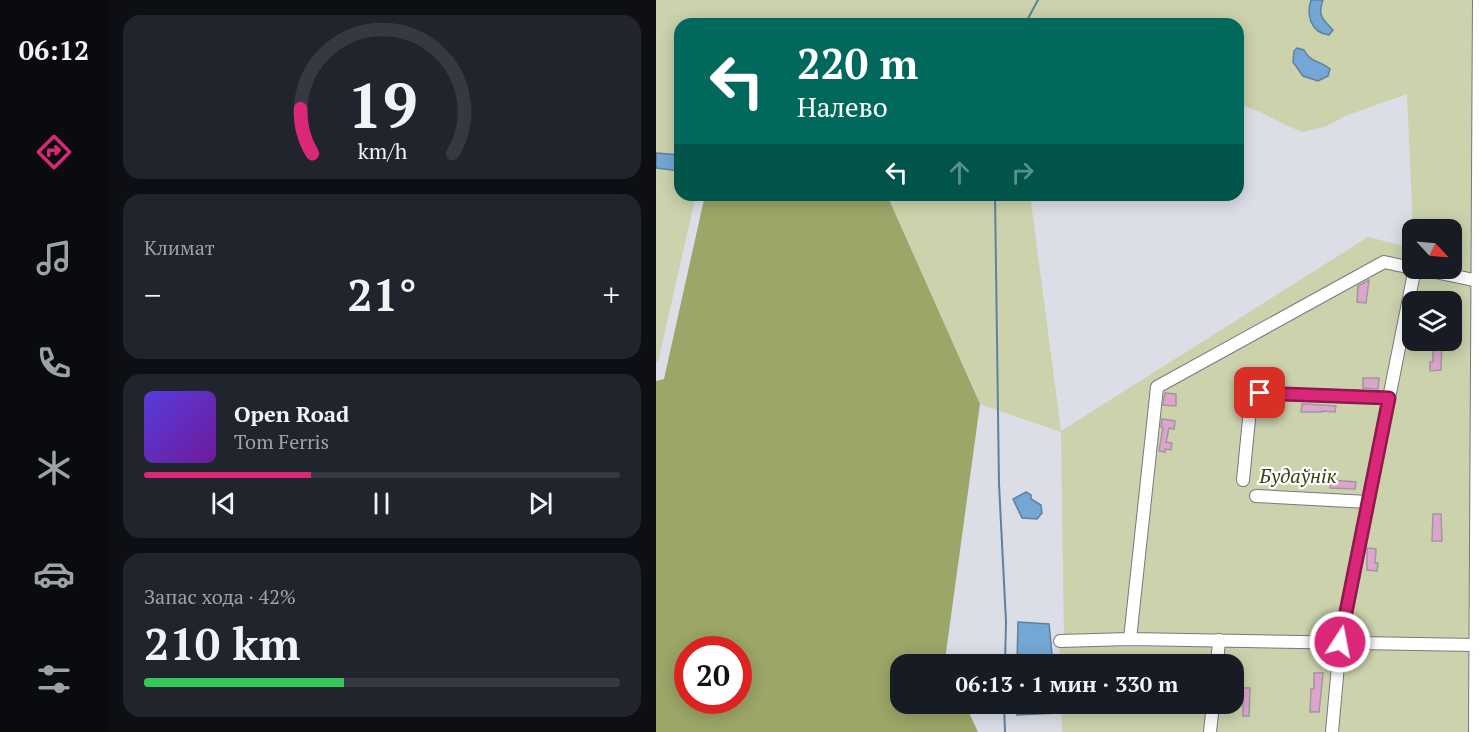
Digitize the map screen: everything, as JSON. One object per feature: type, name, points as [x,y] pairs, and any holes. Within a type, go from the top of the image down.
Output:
[{"type":"street","points":[[1475,732],[1479,0]]},
{"type":"street","points":[[1130,639],[1157,387],[1384,262],[1402,266]]},
{"type":"street","points":[[1462,278],[1478,281]]},
{"type":"street","points":[[1332,732],[1340,642],[1412,279]]},
{"type":"street","points":[[1243,480],[1251,399],[1260,393],[1389,398]]},
{"type":"street","points":[[1256,496],[1368,502]]},
{"type":"street","points":[[1060,641],[1130,639],[1475,645]]},
{"type":"street","points":[[1218,654],[1219,640]]},
{"type":"street","points":[[1210,732],[1212,714]]},
{"type":"green space","name":"Будаўнік","points":[[656,0],[1479,0],[1479,732],[1062,732],[1061,714],[1244,714],[1244,654],[1059,654],[1059,646],[1366,648],[1064,638],[1061,432],[980,404],[890,201],[1031,201],[1061,431],[1368,237],[1402,246],[1402,279],[1462,279],[1462,219],[1413,219],[1407,94],[1345,116],[1327,126],[1303,132],[1244,106],[1244,18],[674,18],[674,201],[695,201],[658,362],[656,362]]},
{"type":"green space","points":[[704,201],[890,201],[980,404],[946,654],[890,654],[890,714],[970,714],[978,732],[656,732],[656,381],[664,379]]},
{"type":"water","points":[[1311,0],[1323,0],[1322,17],[1333,30],[1329,35],[1318,31],[1311,22],[1309,12]]},
{"type":"water","points":[[1297,48],[1304,50],[1310,58],[1330,69],[1328,76],[1318,81],[1303,76],[1293,62],[1294,51]]},
{"type":"water","points":[[656,153],[674,154],[674,170],[656,168]]},
{"type":"water","points":[[1026,492],[1031,495],[1031,499],[1041,505],[1042,513],[1037,519],[1022,518],[1013,499]]},
{"type":"water","points":[[1018,622],[1049,624],[1052,654],[1017,654]]},
{"type":"building","points":[[1369,280],[1366,303],[1357,302],[1358,286]]},
{"type":"building","points":[[1433,351],[1442,351],[1441,370],[1430,371],[1430,362],[1433,362]]},
{"type":"building","points":[[1363,378],[1379,378],[1378,389],[1363,388]]},
{"type":"building","points":[[1165,393],[1176,394],[1176,406],[1163,405]]},
{"type":"building","points":[[1302,404],[1336,406],[1335,412],[1301,412]]},
{"type":"building","points":[[1162,419],[1175,421],[1174,429],[1169,428],[1166,442],[1172,443],[1171,450],[1165,449],[1165,452],[1159,451]]},
{"type":"building","points":[[1331,480],[1356,482],[1355,489],[1330,488]]},
{"type":"building","points":[[1433,514],[1441,514],[1442,541],[1432,541]]},
{"type":"building","points":[[1367,548],[1376,549],[1377,571],[1367,570]]},
{"type":"building","points":[[1314,673],[1323,673],[1319,712],[1310,712]]},
{"type":"building","points":[[1244,688],[1250,688],[1249,716],[1243,716]]},
{"type":"waterway","points":[[1028,18],[1038,0]]},
{"type":"waterway","points":[[995,201],[999,484],[1006,622],[1005,654]]},
{"type":"waterway","points":[[1004,714],[1005,732]]},
{"type":"route","points":[[1260,393],[1389,398],[1340,642]]}]
